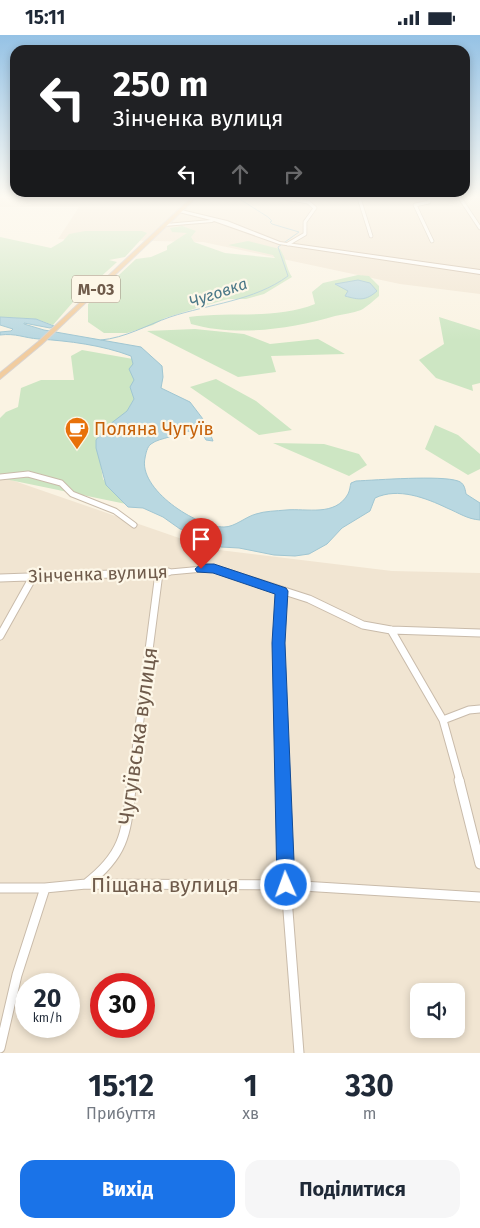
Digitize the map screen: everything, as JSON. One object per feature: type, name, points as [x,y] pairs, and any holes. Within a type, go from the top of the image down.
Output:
[{"type":"highway","name":"М-03","points":[[0,377],[40,343],[143,246]]},
{"type":"main road","points":[[300,246],[480,272]]},
{"type":"street","points":[[0,477],[28,474],[61,483],[72,494],[115,511],[134,525]]},
{"type":"street","name":"Зінченка вулиця","points":[[0,578],[159,573],[214,568],[308,599],[363,625],[391,630],[480,633]]},
{"type":"street","name":"Чугуївська вулиця","points":[[86,884],[105,870],[117,856],[124,835],[159,573]]},
{"type":"street","points":[[0,636],[33,577]]},
{"type":"street","points":[[282,591],[278,643],[286,885],[299,1053]]},
{"type":"street","points":[[391,630],[430,702],[443,720],[480,864]]},
{"type":"street","points":[[443,720],[480,709]]},
{"type":"street","name":"Піщана вулиця","points":[[0,888],[45,888],[86,884],[286,885],[480,897]]},
{"type":"street","points":[[0,1048],[17,975],[45,888]]},
{"type":"shaded area","points":[[219,246],[480,246],[480,294],[400,284]]},
{"type":"shaded area","points":[[0,476],[211,549],[392,571],[480,573],[480,1053],[0,1053]]},
{"type":"green space","points":[[0,246],[39,246],[51,248],[55,246],[136,246],[125,257],[109,260],[117,262],[74,301],[53,325],[36,319],[0,317]]},
{"type":"green space","points":[[167,246],[204,246],[225,253],[275,258],[273,255],[230,246],[266,246],[280,249],[292,277],[264,294],[246,299],[228,299],[165,318],[153,325],[127,333],[104,333],[88,322],[88,304],[136,259],[151,257],[167,250]]},
{"type":"green space","points":[[358,275],[369,276],[379,286],[379,296],[363,309],[355,312],[300,325],[245,331],[209,328],[191,324],[189,317],[268,314],[300,309],[315,304],[312,292],[323,283]]},
{"type":"green space","points":[[439,317],[480,330],[480,383],[472,385],[473,391],[436,378],[419,360],[444,344]]},
{"type":"green space","points":[[195,329],[244,334],[270,344],[318,339],[345,354],[271,356],[276,372],[238,377],[147,331]]},
{"type":"green space","points":[[82,350],[133,359],[133,366],[130,368],[134,378],[134,399],[100,461],[103,479],[126,504],[0,478],[0,418],[6,412],[18,407],[21,388],[41,380],[74,380],[71,356]]},
{"type":"green space","points":[[216,379],[256,401],[292,430],[259,435],[190,387]]},
{"type":"green space","points":[[435,425],[458,435],[480,454],[480,469],[468,475],[425,449]]},
{"type":"green space","points":[[273,443],[324,444],[359,454],[367,465],[349,476]]},
{"type":"water","points":[[358,280],[370,283],[377,291],[366,298],[354,298],[345,296],[348,291],[335,284]]},
{"type":"water","points":[[0,317],[36,319],[54,326],[50,328],[24,324],[44,330],[141,347],[162,366],[161,388],[190,402],[206,423],[213,441],[206,440],[202,433],[189,431],[155,441],[147,450],[145,470],[150,482],[171,504],[199,521],[224,527],[263,512],[328,509],[342,501],[348,494],[351,483],[356,481],[424,478],[450,479],[462,483],[466,494],[480,503],[480,520],[467,517],[439,504],[412,495],[393,494],[375,498],[370,511],[342,528],[327,544],[309,554],[295,556],[274,555],[239,548],[221,547],[211,542],[206,534],[180,529],[163,517],[143,508],[128,507],[106,485],[96,448],[96,440],[105,428],[127,411],[134,399],[130,387],[134,380],[129,369],[133,364],[131,356],[85,344],[15,335],[0,335],[0,332],[13,329],[0,325]]},
{"type":"waterway","name":"Чуговка","points":[[101,340],[127,334],[170,317],[246,297],[275,284],[288,276],[278,247],[280,246]]},
{"type":"place","name":"Поляна Чугуїв","points":[[77,450]]},
{"type":"route","points":[[201,569],[214,568],[282,591],[278,643],[286,885]]}]
